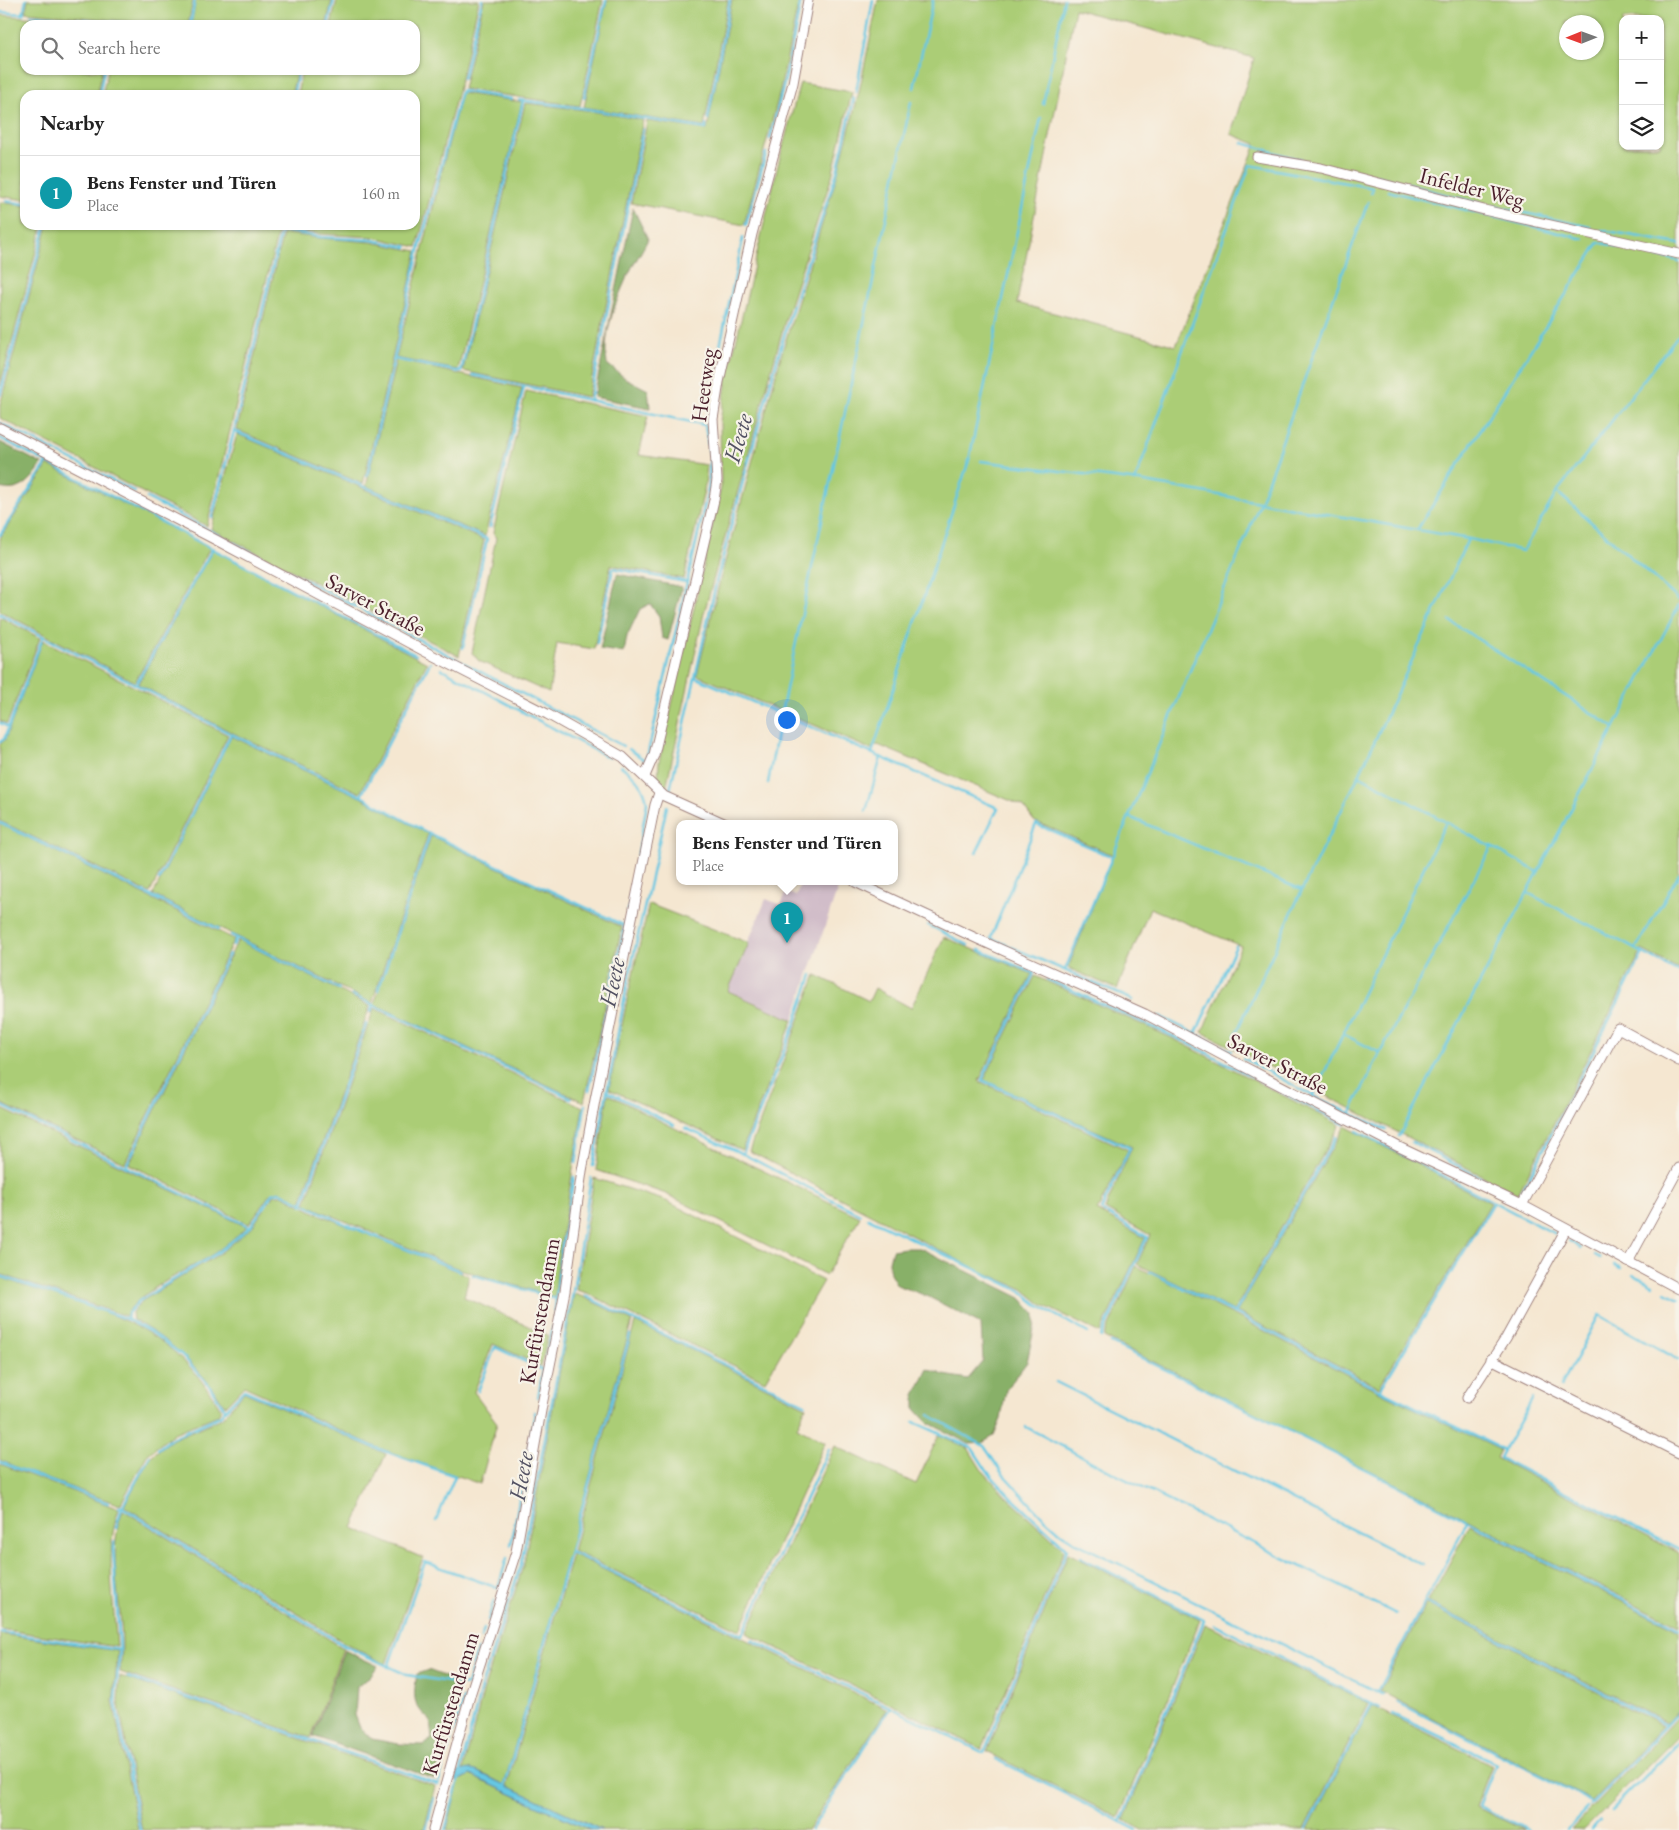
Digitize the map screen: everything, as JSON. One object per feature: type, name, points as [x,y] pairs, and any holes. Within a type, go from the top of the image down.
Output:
[{"type":"street","name":"Heetweg","points":[[645,776],[654,755],[714,500],[717,480],[713,418],[719,382],[752,234],[793,83],[808,0]]},
{"type":"street","name":"Infelder Weg","points":[[1257,157],[1321,168],[1484,210],[1679,254]]},
{"type":"street","name":"Sarver Straße","points":[[0,428],[547,714],[623,757],[645,776],[660,793],[671,800],[717,820]]},
{"type":"street","name":"Kurfürstendamm","points":[[433,1830],[471,1692],[516,1552],[564,1291],[574,1217],[595,1100],[660,793]]},
{"type":"street","name":"Sarver Straße","points":[[861,885],[1145,1014],[1399,1147],[1522,1205],[1679,1289]]},
{"type":"street","points":[[1522,1205],[1618,1028],[1679,1061]]},
{"type":"street","points":[[1628,1262],[1679,1168]]},
{"type":"street","points":[[1467,1398],[1506,1338],[1566,1229]]},
{"type":"street","points":[[1491,1359],[1679,1453]]},
{"type":"shaded area","points":[[800,885],[839,885],[793,1020],[728,991],[766,899],[781,905],[786,892],[796,896]]},
{"type":"green space","points":[[28,0],[193,0],[189,20],[114,20],[25,12]]},
{"type":"green space","points":[[196,0],[332,0],[327,20],[192,20]]},
{"type":"green space","points":[[337,0],[479,0],[458,91],[417,247],[373,237],[320,234],[291,230],[420,230],[420,90],[298,90],[301,75],[420,75],[420,20],[332,20]]},
{"type":"green space","points":[[484,0],[603,0],[580,106],[463,89]]},
{"type":"green space","points":[[607,0],[728,0],[704,127],[584,107]]},
{"type":"green space","points":[[732,0],[799,0],[779,95],[744,225],[631,203],[647,121],[707,130]]},
{"type":"green space","points":[[878,0],[1679,0],[1679,969],[1642,950],[1518,1194],[1202,1032],[1241,946],[1150,908],[1117,989],[1068,968],[1113,855],[1034,821],[1023,806],[878,745],[870,749],[697,675],[720,580],[782,352],[837,176],[859,92]],"holes":[[[1075,9],[1254,58],[1231,134],[1256,144],[1176,346],[1017,303]]]},
{"type":"green space","points":[[0,15],[62,20],[20,20],[20,75],[101,75],[98,90],[20,90],[20,199],[0,196]]},
{"type":"green space","points":[[107,75],[296,75],[292,90],[103,90]]},
{"type":"green space","points":[[800,83],[852,92],[832,176],[787,314],[704,613],[665,792],[658,779],[659,762],[721,488],[720,421],[727,379],[778,165]]},
{"type":"green space","points":[[461,93],[522,102],[458,370],[396,358]]},
{"type":"green space","points":[[525,103],[585,110],[643,120],[588,397],[463,371]]},
{"type":"green space","points":[[0,202],[20,205],[20,230],[42,230],[0,386]]},
{"type":"green space","points":[[633,208],[648,239],[627,277],[614,309],[606,342],[606,353],[607,364],[625,378],[648,390],[650,408],[594,397]]},
{"type":"green space","points":[[47,230],[259,230],[278,232],[207,526],[0,418],[0,405]]},
{"type":"green space","points":[[283,233],[371,242],[417,251],[363,484],[237,430]]},
{"type":"green space","points":[[396,360],[522,388],[485,536],[366,486]]},
{"type":"green space","points":[[526,391],[648,416],[639,455],[707,465],[705,486],[684,579],[611,565],[594,649],[557,643],[549,693],[479,661],[472,653],[496,538],[493,533]]},
{"type":"green space","points":[[237,434],[484,540],[459,656],[211,529]]},
{"type":"green space","points":[[0,442],[42,464],[30,480],[20,487],[14,489],[0,488]]},
{"type":"green space","points":[[48,465],[210,548],[135,682],[0,611],[0,538]]},
{"type":"green space","points":[[213,549],[427,663],[360,793],[229,731],[138,684]]},
{"type":"green space","points":[[617,574],[682,587],[668,640],[662,638],[659,616],[650,604],[640,609],[627,636],[624,653],[600,649]]},
{"type":"green space","points":[[0,617],[40,638],[7,724],[0,721]]},
{"type":"green space","points":[[43,640],[228,735],[150,893],[0,821],[0,744],[5,740]]},
{"type":"green space","points":[[231,736],[360,797],[428,834],[372,1003],[153,895]]},
{"type":"green space","points":[[0,824],[234,939],[125,1163],[0,1103]]},
{"type":"green space","points":[[431,836],[622,927],[584,1102],[374,1004]]},
{"type":"green space","points":[[649,904],[749,943],[728,991],[793,1020],[742,1150],[609,1089]]},
{"type":"green space","points":[[944,937],[1032,974],[979,1081],[1128,1150],[1097,1211],[1145,1238],[1100,1333],[1041,1304],[1023,1289],[976,1269],[749,1151],[816,975],[869,1001],[875,988],[911,1008]]},
{"type":"green space","points":[[238,940],[370,1006],[301,1202],[279,1191],[270,1194],[249,1224],[129,1164]]},
{"type":"green space","points":[[1035,976],[1174,1039],[1340,1125],[1234,1311],[1137,1264],[1150,1235],[1105,1209],[1132,1147],[984,1080]]},
{"type":"green space","points":[[374,1008],[583,1107],[558,1260],[555,1297],[459,1269],[305,1204]]},
{"type":"green space","points":[[608,1094],[860,1217],[826,1275],[666,1194],[596,1170]]},
{"type":"green space","points":[[0,1108],[247,1227],[216,1252],[140,1298],[131,1307],[126,1316],[0,1274]]},
{"type":"green space","points":[[1345,1126],[1491,1203],[1379,1387],[1237,1312]]},
{"type":"green space","points":[[594,1178],[666,1201],[823,1281],[765,1381],[587,1293],[576,1290]]},
{"type":"green space","points":[[274,1195],[282,1195],[316,1213],[469,1276],[464,1297],[548,1335],[541,1366],[493,1344],[474,1392],[497,1423],[480,1484],[379,1448],[244,1386],[225,1406],[206,1380],[185,1357],[160,1337],[133,1320],[132,1312],[142,1301],[219,1254],[252,1227]]},
{"type":"green space","points":[[920,1248],[1021,1298],[1035,1314],[1035,1324],[1027,1362],[1006,1390],[1001,1419],[994,1436],[982,1443],[969,1444],[927,1422],[915,1409],[915,1395],[928,1369],[944,1375],[968,1379],[983,1361],[981,1324],[927,1296],[897,1285],[890,1273],[889,1262],[892,1250]]},
{"type":"green space","points":[[1136,1266],[1380,1392],[1500,1450],[1496,1458],[1679,1553],[1679,1626],[1104,1337]]},
{"type":"green space","points":[[0,1277],[115,1316],[150,1334],[171,1349],[199,1377],[221,1409],[218,1415],[174,1433],[147,1455],[120,1505],[0,1460]]},
{"type":"green space","points":[[574,1294],[632,1321],[504,1785],[474,1771],[463,1771],[483,1692],[524,1563]]},
{"type":"green space","points":[[635,1322],[806,1407],[797,1427],[825,1442],[740,1630],[573,1551]]},
{"type":"green space","points":[[244,1392],[386,1454],[353,1528],[423,1558],[386,1664],[345,1643],[124,1506],[151,1456],[173,1439],[222,1418]]},
{"type":"green space","points":[[939,1435],[968,1448],[981,1469],[1007,1497],[1064,1550],[982,1749],[746,1633],[835,1446],[916,1484]]},
{"type":"green space","points":[[0,1464],[119,1509],[114,1525],[111,1559],[117,1647],[0,1629]]},
{"type":"green space","points":[[123,1510],[343,1648],[311,1738],[120,1672],[122,1648],[115,1560],[118,1526]]},
{"type":"green space","points":[[1470,1525],[1679,1631],[1679,1710],[1667,1723],[1428,1602]]},
{"type":"green space","points":[[1068,1553],[1200,1620],[1119,1818],[987,1752]]},
{"type":"green space","points":[[572,1554],[887,1709],[808,1830],[602,1830],[507,1786]]},
{"type":"green space","points":[[1426,1604],[1663,1726],[1592,1801],[1380,1691]]},
{"type":"green space","points":[[1205,1624],[1369,1704],[1304,1830],[1143,1830],[1124,1820]]},
{"type":"green space","points":[[0,1634],[118,1651],[113,1701],[138,1830],[0,1830]]},
{"type":"green space","points":[[344,1650],[378,1666],[357,1687],[355,1715],[360,1728],[372,1739],[399,1744],[423,1745],[432,1739],[430,1720],[420,1710],[415,1700],[417,1674],[428,1670],[460,1682],[435,1779],[313,1736]]},
{"type":"green space","points":[[120,1676],[435,1786],[424,1830],[142,1830],[118,1700]]},
{"type":"green space","points":[[1372,1706],[1492,1765],[1476,1807],[1524,1830],[1308,1830]]},
{"type":"green space","points":[[1679,1716],[1679,1735],[1584,1830],[1571,1830]]},
{"type":"green space","points":[[470,1775],[590,1830],[447,1830],[459,1781]]},
{"type":"water","points":[[468,1769],[602,1830],[590,1830],[470,1775],[459,1781],[456,1780],[458,1772]]},
{"type":"waterway","points":[[0,12],[23,14],[26,0]]},
{"type":"waterway","points":[[191,20],[195,0]]},
{"type":"waterway","points":[[329,20],[334,0]]},
{"type":"waterway","points":[[463,79],[482,0]]},
{"type":"waterway","points":[[584,98],[606,0]]},
{"type":"waterway","points":[[708,119],[730,0]]},
{"type":"waterway","points":[[770,139],[786,75],[801,0]]},
{"type":"waterway","name":"Heete","points":[[856,92],[873,0]]},
{"type":"waterway","points":[[914,88],[933,0]]},
{"type":"waterway","points":[[1043,104],[1064,0]]},
{"type":"waterway","points":[[31,15],[88,20]]},
{"type":"waterway","points":[[100,90],[103,75]]},
{"type":"waterway","points":[[294,90],[298,75]]},
{"type":"waterway","points":[[367,476],[419,250],[461,91],[512,99]]},
{"type":"waterway","name":"Heete","points":[[670,790],[717,579],[789,318],[837,172],[854,98]]},
{"type":"waterway","points":[[519,100],[582,108],[706,129],[706,125]]},
{"type":"waterway","points":[[394,359],[461,372],[523,101]]},
{"type":"waterway","points":[[768,783],[781,713],[911,102]]},
{"type":"waterway","points":[[872,753],[969,460],[1041,118]]},
{"type":"waterway","points":[[590,400],[643,129]]},
{"type":"waterway","points":[[1243,143],[1301,160]]},
{"type":"waterway","points":[[746,225],[766,153]]},
{"type":"waterway","points":[[1135,481],[1250,165],[1373,188],[1371,193]]},
{"type":"waterway","points":[[1346,170],[1362,174]]},
{"type":"waterway","points":[[1376,176],[1481,204]]},
{"type":"waterway","points":[[1388,191],[1584,239]]},
{"type":"waterway","points":[[6,201],[20,203]]},
{"type":"waterway","points":[[1065,970],[1260,503],[1368,202]]},
{"type":"waterway","points":[[1493,206],[1590,227]]},
{"type":"waterway","points":[[0,395],[45,230]]},
{"type":"waterway","points":[[278,230],[321,237],[372,240],[407,247]]},
{"type":"waterway","points":[[1602,230],[1679,244]]},
{"type":"waterway","points":[[212,517],[281,231]]},
{"type":"waterway","points":[[709,398],[743,238]]},
{"type":"waterway","points":[[1598,242],[1679,261]]},
{"type":"waterway","points":[[1417,530],[1599,242]]},
{"type":"waterway","points":[[981,461],[1139,481],[1469,539],[1523,551],[1557,492],[1679,334]]},
{"type":"waterway","points":[[473,375],[705,425],[710,457],[709,486],[646,761],[629,749]]},
{"type":"waterway","points":[[490,527],[524,386]]},
{"type":"waterway","points":[[0,423],[135,492]]},
{"type":"waterway","points":[[234,431],[487,539],[463,648]]},
{"type":"waterway","points":[[0,438],[416,655]]},
{"type":"waterway","points":[[0,535],[47,463]]},
{"type":"waterway","points":[[1557,492],[1679,600]]},
{"type":"waterway","points":[[147,498],[623,746]]},
{"type":"waterway","points":[[1235,1036],[1468,539]]},
{"type":"waterway","points":[[136,684],[213,548]]},
{"type":"waterway","points":[[597,643],[613,568],[686,582]]},
{"type":"waterway","points":[[1399,1136],[1679,605]]},
{"type":"waterway","points":[[0,614],[231,734],[361,796],[430,834],[625,926]]},
{"type":"waterway","points":[[1450,621],[1613,727]]},
{"type":"waterway","points":[[0,742],[4,739],[43,637]]},
{"type":"waterway","points":[[361,796],[430,663]]},
{"type":"waterway","points":[[442,669],[609,758]]},
{"type":"waterway","points":[[695,677],[998,808],[976,853]]},
{"type":"waterway","points":[[0,723],[8,727]]},
{"type":"waterway","points":[[159,880],[231,734]]},
{"type":"waterway","points":[[866,811],[881,757]]},
{"type":"waterway","points":[[621,766],[638,782],[644,791],[647,803],[628,911]]},
{"type":"waterway","points":[[1359,775],[1538,872]]},
{"type":"waterway","name":"Heete","points":[[593,1166],[627,985],[667,806]]},
{"type":"waterway","points":[[1129,817],[1302,890]]},
{"type":"waterway","points":[[1313,1096],[1446,822]]},
{"type":"waterway","points":[[0,823],[219,929]]},
{"type":"waterway","points":[[1110,856],[1036,824],[991,938],[1133,1000]]},
{"type":"waterway","points":[[378,991],[430,834]]},
{"type":"waterway","points":[[1350,1114],[1380,1053],[1492,846]]},
{"type":"waterway","points":[[1636,948],[1679,874]]},
{"type":"waterway","points":[[1412,1142],[1519,1198],[1643,953],[1528,893]]},
{"type":"waterway","points":[[589,1090],[626,921]]},
{"type":"waterway","points":[[928,925],[968,945]]},
{"type":"waterway","points":[[231,935],[339,989]]},
{"type":"waterway","points":[[233,945],[236,938]]},
{"type":"waterway","points":[[1196,1033],[1236,946]]},
{"type":"waterway","points":[[979,950],[1034,973],[982,1080],[1130,1148],[1101,1210],[1147,1237],[1101,1337]]},
{"type":"waterway","points":[[1643,953],[1679,972]]},
{"type":"waterway","points":[[126,1166],[229,954]]},
{"type":"waterway","points":[[743,1153],[794,1026],[812,975]]},
{"type":"waterway","points":[[1047,979],[1184,1041],[1344,1124]]},
{"type":"waterway","points":[[352,995],[571,1098]]},
{"type":"waterway","points":[[371,1011],[373,1005]]},
{"type":"waterway","points":[[1159,1016],[1231,1051]]},
{"type":"waterway","points":[[302,1205],[366,1024]]},
{"type":"waterway","points":[[1343,1034],[1380,1053]]},
{"type":"waterway","points":[[1243,1058],[1313,1096],[1386,1130]]},
{"type":"waterway","points":[[607,1091],[674,1125]]},
{"type":"waterway","points":[[0,1105],[250,1227]]},
{"type":"waterway","points":[[576,1163],[585,1105]]},
{"type":"waterway","points":[[685,1128],[743,1154],[860,1214]]},
{"type":"waterway","points":[[1357,1131],[1555,1234]]},
{"type":"waterway","points":[[1235,1313],[1336,1137]]},
{"type":"waterway","points":[[554,1317],[560,1258],[574,1177]]},
{"type":"waterway","name":"Heete","points":[[462,1774],[461,1770],[481,1688],[521,1564],[573,1292],[591,1178]]},
{"type":"waterway","points":[[127,1319],[128,1313],[139,1301],[217,1253],[250,1227],[272,1194],[279,1192],[345,1224],[460,1271]]},
{"type":"waterway","points":[[1380,1390],[1494,1202]]},
{"type":"waterway","points":[[868,1218],[1021,1291],[1039,1306],[1088,1333]]},
{"type":"waterway","points":[[1569,1241],[1581,1248]]},
{"type":"waterway","points":[[1595,1255],[1600,1258]]},
{"type":"waterway","points":[[1614,1265],[1621,1268]]},
{"type":"waterway","points":[[1150,1272],[1235,1313],[1380,1390],[1504,1450],[1500,1458],[1679,1550]]},
{"type":"waterway","points":[[473,1275],[557,1299]]},
{"type":"waterway","points":[[1634,1275],[1653,1285]]},
{"type":"waterway","points":[[0,1276],[127,1319],[154,1334],[182,1355],[209,1385],[225,1410],[220,1416],[172,1438],[158,1449]]},
{"type":"waterway","points":[[1666,1292],[1679,1299]]},
{"type":"waterway","points":[[585,1296],[805,1404]]},
{"type":"waterway","points":[[1561,1386],[1599,1315],[1679,1360]]},
{"type":"waterway","points":[[546,1356],[553,1326]]},
{"type":"waterway","points":[[504,1789],[630,1335]]},
{"type":"waterway","points":[[1111,1343],[1282,1427],[1679,1629]]},
{"type":"waterway","points":[[478,1391],[495,1347],[543,1370]]},
{"type":"waterway","points":[[538,1397],[543,1369]]},
{"type":"waterway","points":[[1056,1382],[1423,1565]]},
{"type":"waterway","points":[[225,1410],[244,1390],[376,1448],[455,1476],[436,1521]]},
{"type":"waterway","points":[[1504,1450],[1533,1398]]},
{"type":"waterway","points":[[524,1473],[535,1412]]},
{"type":"waterway","points":[[929,1415],[984,1446],[1002,1473],[1041,1515],[1061,1533],[1077,1543],[1384,1695]]},
{"type":"waterway","points":[[752,1640],[984,1753],[1067,1549],[1010,1496],[987,1471],[972,1448],[914,1422]]},
{"type":"waterway","points":[[1026,1427],[1113,1473],[1396,1614]]},
{"type":"waterway","points":[[571,1552],[742,1635],[829,1449]]},
{"type":"waterway","points":[[116,1528],[122,1507],[150,1456]]},
{"type":"waterway","points":[[0,1462],[108,1503]]},
{"type":"waterway","points":[[511,1545],[521,1488]]},
{"type":"waterway","points":[[119,1507],[122,1507],[343,1645],[407,1675],[467,1685],[477,1650]]},
{"type":"waterway","points":[[1377,1692],[1467,1522]]},
{"type":"waterway","points":[[114,1542],[120,1650],[115,1699],[140,1830]]},
{"type":"waterway","points":[[1080,1557],[1204,1620],[1121,1822]]},
{"type":"waterway","points":[[388,1667],[425,1562],[498,1588],[507,1558]]},
{"type":"waterway","points":[[488,1620],[494,1600]]},
{"type":"waterway","points":[[1425,1602],[1666,1725]]},
{"type":"waterway","points":[[1215,1625],[1380,1708]]},
{"type":"waterway","points":[[481,1638],[484,1629]]},
{"type":"waterway","points":[[0,1632],[120,1650]]},
{"type":"waterway","points":[[127,1677],[438,1784],[463,1699]]},
{"type":"waterway","points":[[1397,1702],[1593,1803]]},
{"type":"waterway","points":[[1306,1830],[1372,1704]]},
{"type":"waterway","points":[[811,1830],[890,1708]]},
{"type":"waterway","points":[[1591,1805],[1679,1712]]},
{"type":"waterway","points":[[1393,1714],[1496,1763],[1479,1806],[1528,1830]]},
{"type":"waterway","points":[[1612,1810],[1679,1742]]},
{"type":"waterway","points":[[996,1759],[1137,1830]]},
{"type":"waterway","points":[[445,1830],[459,1779]]},
{"type":"waterway","points":[[426,1830],[434,1798]]},
{"type":"waterway","points":[[1567,1830],[1588,1808]]},
{"type":"waterway","points":[[1592,1830],[1600,1821]]},
{"type":"place","name":"Bens Fenster und Türen","points":[[787,943]]}]
